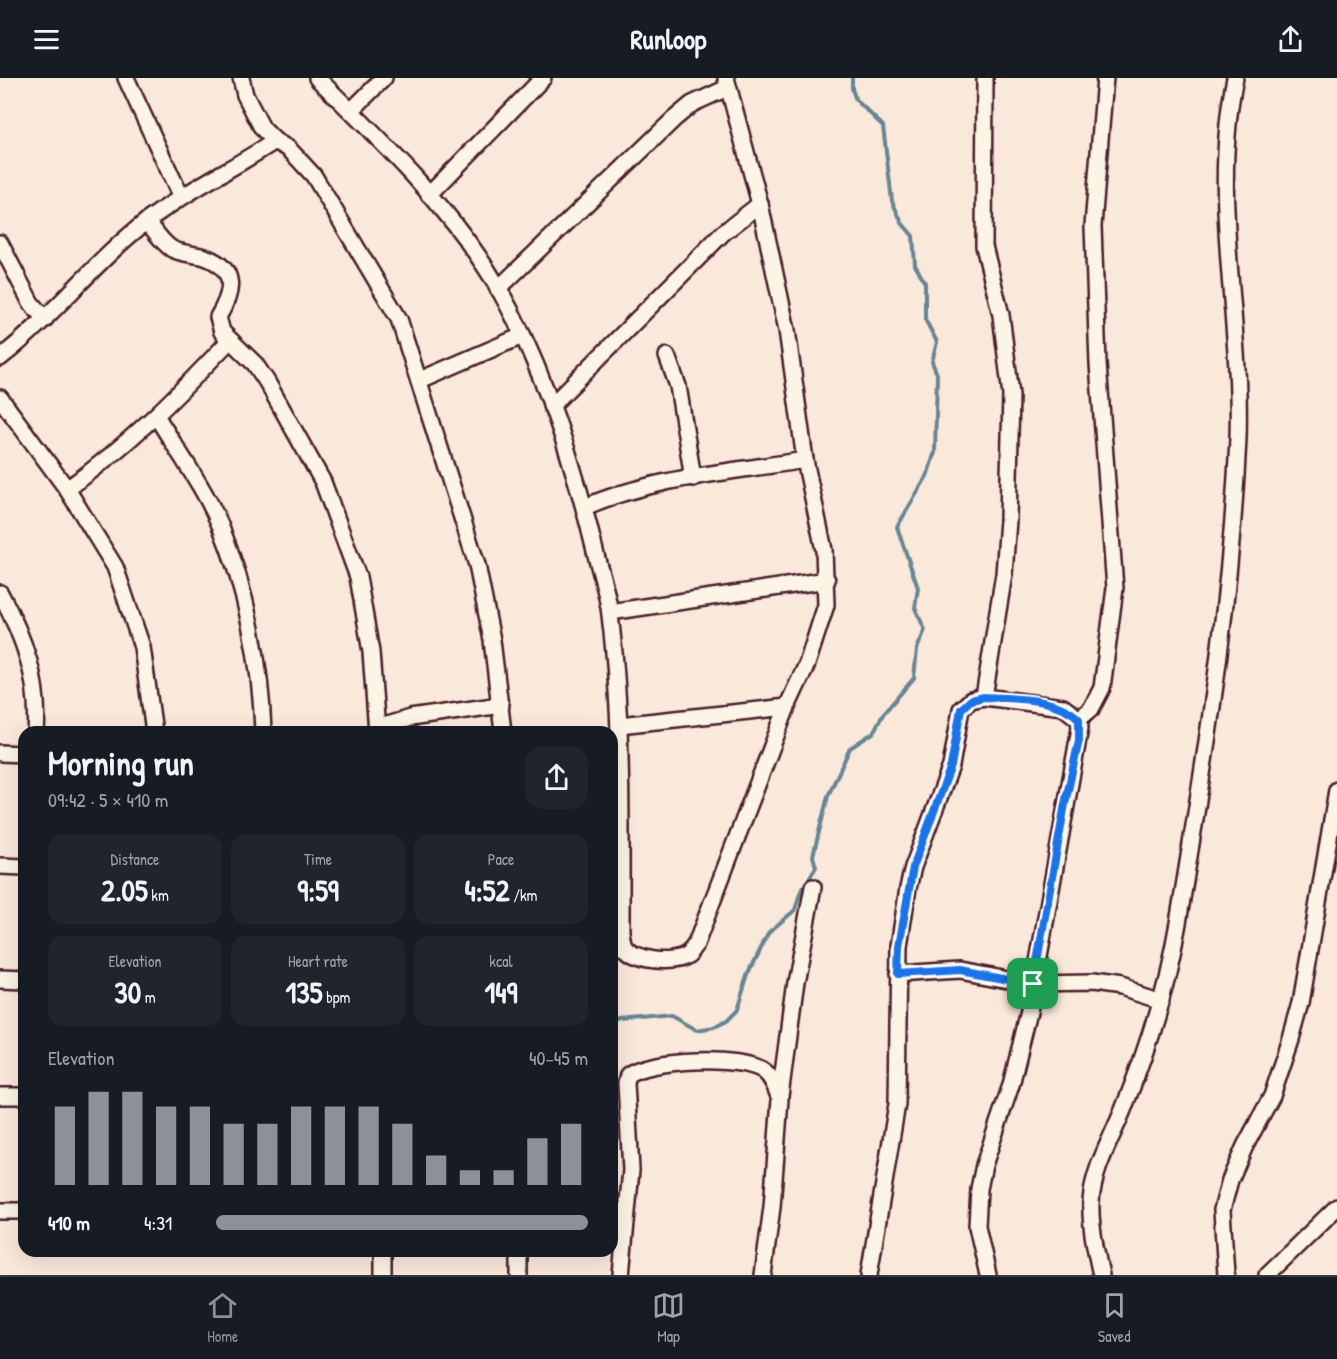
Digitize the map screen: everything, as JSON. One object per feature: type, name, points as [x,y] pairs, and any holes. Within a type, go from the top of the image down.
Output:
[{"type":"street","points":[[126,78],[181,197]]},
{"type":"street","points":[[241,78],[253,113],[262,128],[275,141],[289,149],[314,176],[378,280],[399,319],[477,565],[503,726]]},
{"type":"street","points":[[317,78],[429,195],[498,289],[522,336],[551,406],[585,507],[610,612],[619,724],[618,781]]},
{"type":"street","points":[[351,111],[384,78]]},
{"type":"street","points":[[429,195],[543,78]]},
{"type":"street","points":[[984,697],[995,638],[1006,549],[1011,395],[1001,315],[984,246],[985,78]]},
{"type":"street","points":[[1079,719],[1091,709],[1102,688],[1115,588],[1098,364],[1092,226],[1105,78]]},
{"type":"street","points":[[1101,1275],[1091,1204],[1093,1190],[1103,1155],[1123,1111],[1161,1000],[1177,928],[1197,796],[1206,754],[1232,524],[1238,393],[1224,161],[1235,78]]},
{"type":"street","points":[[498,289],[674,120],[692,104],[727,83],[760,204],[787,330],[806,460],[824,550],[827,579],[826,605],[821,624],[696,944],[687,955],[672,960],[651,959],[634,954],[624,947],[618,910]]},
{"type":"street","points":[[0,358],[30,335],[68,293],[147,221],[181,197],[237,166],[275,141]]},
{"type":"street","points":[[551,406],[715,241],[760,204]]},
{"type":"street","points":[[147,221],[172,249],[220,264],[229,276],[231,292],[218,317],[222,332],[255,364],[288,418],[323,483],[346,542],[360,588],[371,652],[377,726]]},
{"type":"street","points":[[0,243],[31,303],[45,319]]},
{"type":"street","points":[[420,380],[522,336]]},
{"type":"street","points":[[67,489],[99,466],[157,417],[230,340]]},
{"type":"street","points":[[667,356],[678,386],[693,478]]},
{"type":"street","points":[[0,398],[67,489],[115,567],[147,670],[153,726]]},
{"type":"street","points":[[157,417],[219,523],[235,568],[255,660],[262,726]]},
{"type":"street","points":[[585,507],[608,497],[693,478],[806,460]]},
{"type":"street","points":[[610,612],[827,579]]},
{"type":"street","points":[[0,592],[28,652],[36,695],[36,726]]},
{"type":"street","points":[[869,1275],[897,1104],[899,946],[913,867],[951,766],[961,709],[971,700],[984,697],[1051,704],[1063,707],[1079,719]]},
{"type":"street","points":[[388,726],[410,718],[501,705]]},
{"type":"street","points":[[619,724],[787,707]]},
{"type":"street","points":[[988,1275],[977,1226],[979,1189],[984,1165],[1011,1085],[1033,984],[1065,804],[1079,740],[1079,719]]},
{"type":"street","points":[[0,753],[18,754]]},
{"type":"street","points":[[1226,1275],[1222,1210],[1230,1180],[1272,1096],[1292,1039],[1337,790]]},
{"type":"street","points":[[0,866],[18,867]]},
{"type":"street","points":[[763,1275],[773,1196],[780,1099],[798,963],[813,887]]},
{"type":"street","points":[[898,974],[960,970],[1033,984],[1092,983],[1120,987],[1161,1000]]},
{"type":"street","points":[[0,979],[18,980]]},
{"type":"street","points":[[621,1275],[631,1170],[626,1083],[628,1075],[635,1070],[656,1065],[726,1061],[748,1064],[764,1072],[774,1084],[780,1099]]},
{"type":"street","points":[[0,1096],[18,1096]]},
{"type":"street","points":[[1275,1272],[1337,1207]]},
{"type":"street","points":[[0,1211],[18,1211]]},
{"type":"street","points":[[383,1257],[383,1275]]},
{"type":"street","points":[[519,1257],[519,1275]]},
{"type":"waterway","points":[[618,1021],[672,1016],[697,1030],[714,1027],[726,1021],[737,1010],[748,975],[769,932],[795,910],[800,893],[816,867],[813,856],[828,796],[850,748],[873,733],[883,714],[914,678],[917,649],[925,630],[915,608],[918,588],[897,527],[927,476],[935,452],[937,374],[932,362],[937,342],[925,319],[925,283],[915,265],[913,236],[902,223],[892,201],[883,126],[856,100],[852,89],[852,78]]},
{"type":"route","points":[[984,697],[1051,704],[1063,707],[1079,719],[1079,740],[1072,766],[1033,984],[981,976],[960,970],[898,974],[899,946],[908,888],[913,867],[951,766],[961,709],[971,700],[984,697]]}]
